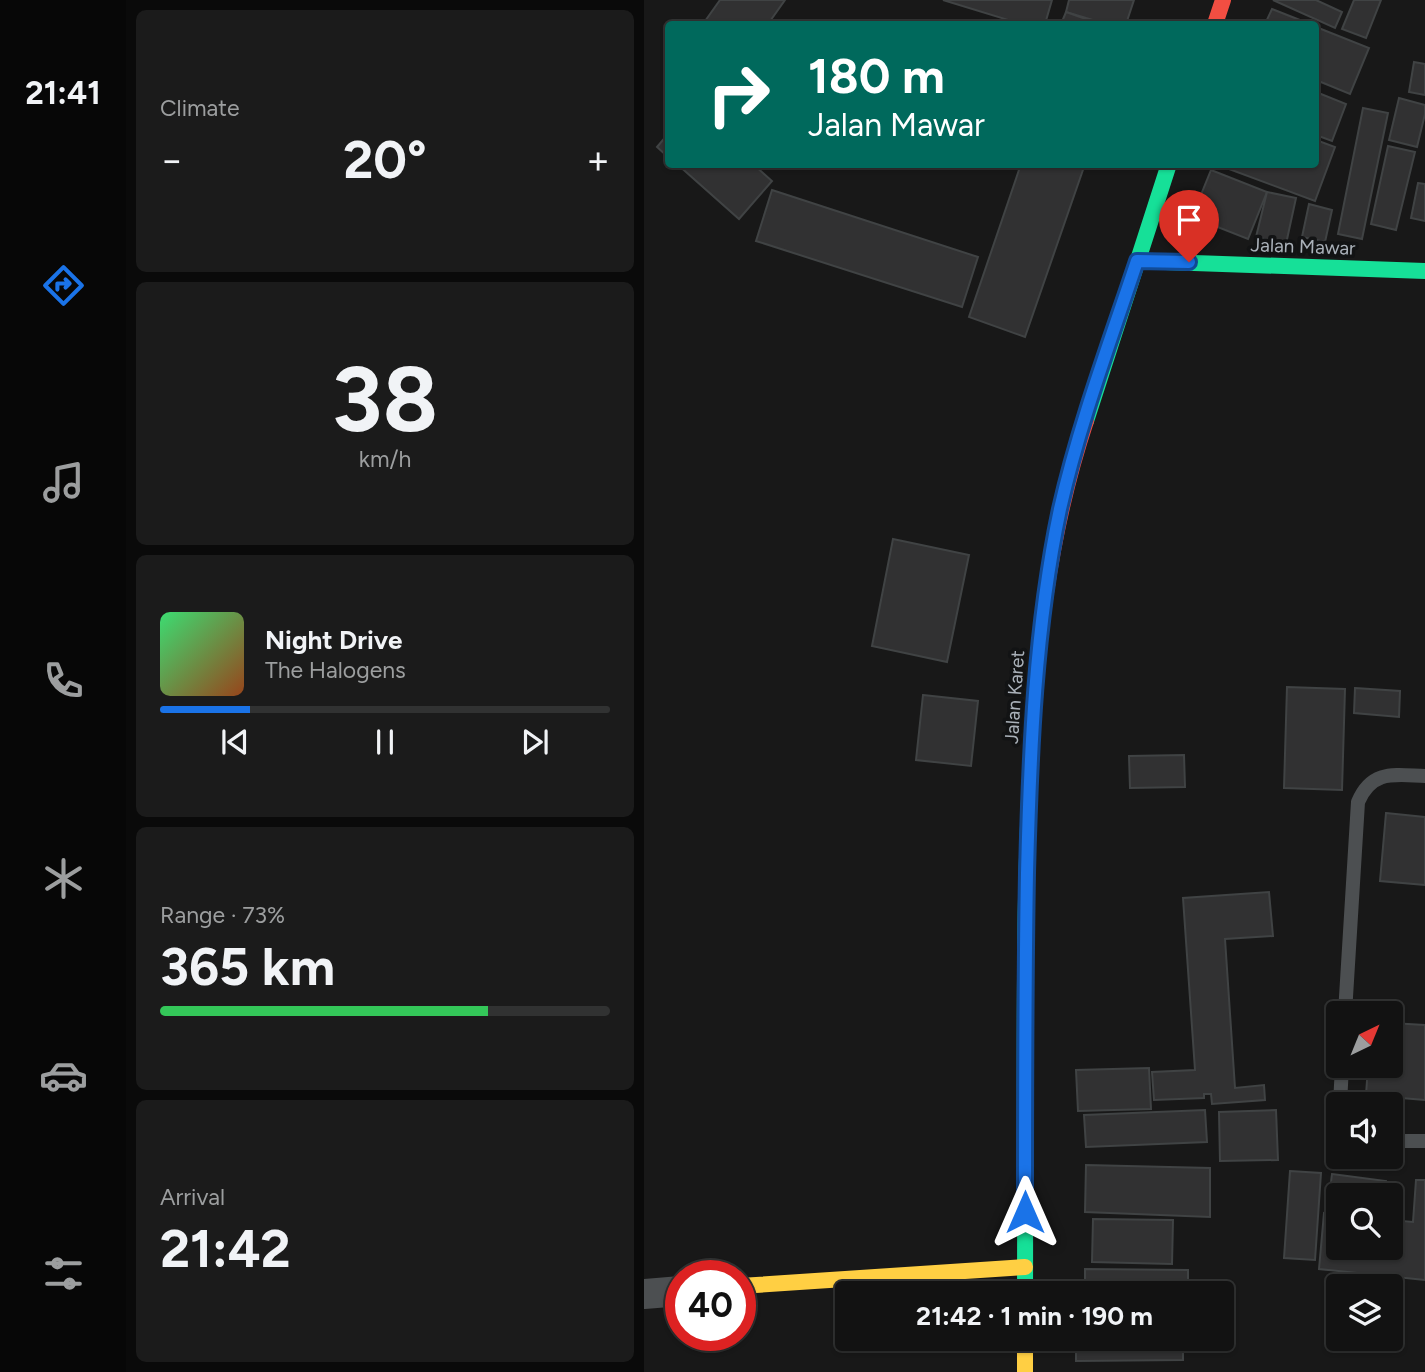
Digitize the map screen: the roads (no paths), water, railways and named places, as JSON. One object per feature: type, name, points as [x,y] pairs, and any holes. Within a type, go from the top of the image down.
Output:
[{"type":"street","points":[[1216,21],[1223,0]]},
{"type":"street","name":"Jalan Karet","points":[[1025,1281],[1026,934],[1030,753],[1039,639],[1060,509],[1076,450],[1168,168]]},
{"type":"street","name":"Jalan Mawar","points":[[1137,261],[1425,271]]},
{"type":"street","points":[[756,1285],[1025,1268]]},
{"type":"street","points":[[644,1294],[665,1292]]},
{"type":"street","points":[[1025,1351],[1025,1372]]},
{"type":"lane","points":[[1346,1001],[1358,802],[1365,787],[1383,776],[1425,776]]},
{"type":"lane","points":[[1403,1141],[1425,1141]]}]
